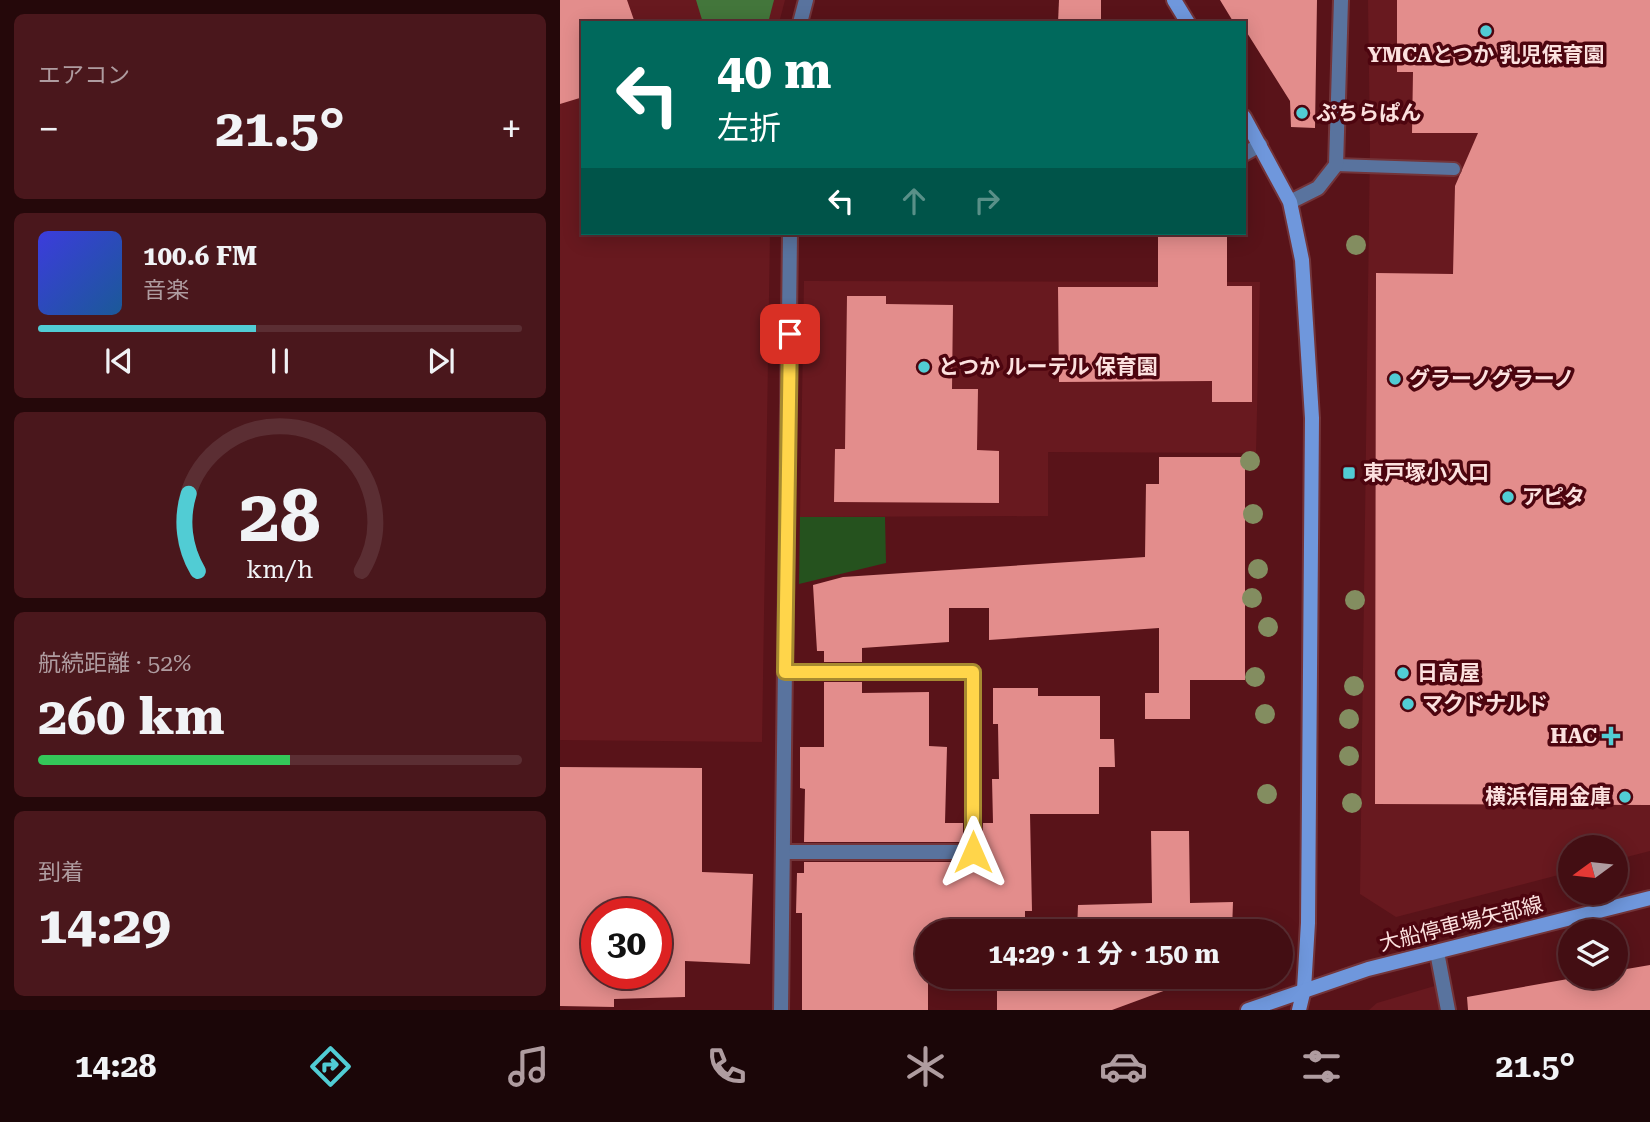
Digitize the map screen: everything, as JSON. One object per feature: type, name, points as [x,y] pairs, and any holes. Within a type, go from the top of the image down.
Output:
[{"type":"street","points":[[801,21],[806,0]]},
{"type":"street","points":[[1174,0],[1187,21]]},
{"type":"street","points":[[1290,202],[1318,188],[1336,165],[1341,0]]},
{"type":"street","points":[[1246,120],[1290,202],[1302,260],[1312,418],[1308,923],[1304,989],[1299,1010]]},
{"type":"street","points":[[1246,154],[1260,145]]},
{"type":"street","points":[[781,1010],[790,235]]},
{"type":"street","points":[[783,852],[973,852],[973,672],[785,672]]},
{"type":"street","name":"大船停車場矢部線","points":[[1248,1010],[1304,989],[1650,898]]},
{"type":"street","points":[[1437,952],[1448,1010]]},
{"type":"lane","points":[[1336,165],[1454,169]]},
{"type":"shaded area","points":[[560,0],[785,0],[780,21],[581,21],[581,235],[770,235],[762,742],[560,740]]},
{"type":"shaded area","name":"アピタ","points":[[1368,0],[1650,0],[1650,851],[1628,857],[1628,835],[1558,835],[1558,875],[1396,917],[1360,894],[1370,146]]},
{"type":"shaded area","name":"とつか ルーテル 保育園","points":[[804,281],[1260,282],[1256,453],[1048,452],[1048,516],[800,517]]},
{"type":"shaded area","points":[[1438,985],[1443,1010],[1369,1010],[1377,1003]]},
{"type":"green space","points":[[696,0],[774,0],[769,21],[702,21]]},
{"type":"green space","points":[[800,517],[885,517],[886,563],[799,584]]},
{"type":"building","points":[[560,0],[627,0],[634,21],[581,21],[581,98],[560,104]]},
{"type":"building","points":[[1059,0],[1101,0],[1101,21],[1058,21]]},
{"type":"building","points":[[1220,0],[1317,0],[1315,128],[1291,127],[1290,101],[1246,31],[1246,21],[1233,21]]},
{"type":"building","name":"アピタ","points":[[1397,0],[1650,0],[1650,805],[1375,804],[1376,273],[1453,274],[1455,186],[1478,133],[1412,133],[1413,72],[1397,72]]},
{"type":"building","points":[[1158,235],[1227,235],[1227,286],[1252,286],[1252,402],[1212,402],[1212,381],[1059,382],[1058,287],[1158,287]]},
{"type":"building","points":[[847,296],[886,296],[886,304],[953,305],[952,389],[978,389],[977,450],[999,451],[999,503],[834,502],[835,449],[845,449]]},
{"type":"building","points":[[1159,457],[1245,457],[1245,680],[1190,680],[1190,719],[1145,719],[1145,693],[1159,693],[1159,628],[989,640],[989,608],[949,608],[949,642],[862,648],[862,662],[824,662],[824,651],[817,651],[813,585],[843,577],[1145,557],[1146,484],[1159,484]]},
{"type":"building","points":[[824,682],[862,682],[862,693],[929,692],[929,746],[947,747],[945,823],[963,823],[963,842],[804,842],[805,789],[800,788],[800,747],[824,747]]},
{"type":"building","points":[[993,688],[1038,688],[1038,696],[1100,696],[1100,739],[1114,739],[1115,767],[1099,767],[1099,814],[1030,814],[1032,911],[1025,911],[1025,919],[915,919],[915,989],[928,989],[928,1010],[802,1010],[802,913],[796,913],[797,873],[804,873],[804,862],[973,862],[981,857],[983,823],[993,823],[992,779],[999,779],[998,724],[993,724]]},
{"type":"building","points":[[560,767],[702,768],[702,872],[753,874],[750,964],[685,961],[685,997],[614,999],[614,1007],[560,1006]]},
{"type":"building","points":[[1151,831],[1189,831],[1190,903],[1233,902],[1232,919],[1077,919],[1078,905],[1152,903]]},
{"type":"building","points":[[1650,965],[1650,1010],[1468,1010],[1467,997],[1558,981],[1558,989],[1628,989],[1628,969]]},
{"type":"building","points":[[997,989],[1169,989],[1112,1010],[997,1010]]},
{"type":"place","name":"YMCAとつか 乳児保育園","points":[[1486,31]]},
{"type":"place","name":"ぷちらぱん","points":[[1302,113]]},
{"type":"place","name":"とつか ルーテル 保育園","points":[[924,367]]},
{"type":"place","name":"グラーノグラーノ","points":[[1395,379]]},
{"type":"place","name":"東戸塚小入口","points":[[1349,473]]},
{"type":"place","name":"アピタ","points":[[1508,497]]},
{"type":"place","name":"日高屋","points":[[1403,673]]},
{"type":"place","name":"マクドナルド","points":[[1408,704]]},
{"type":"place","name":"HAC","points":[[1611,736]]},
{"type":"place","name":"横浜信用金庫","points":[[1625,797]]},
{"type":"route","points":[[790,334],[785,672],[973,672],[973,852]]}]
